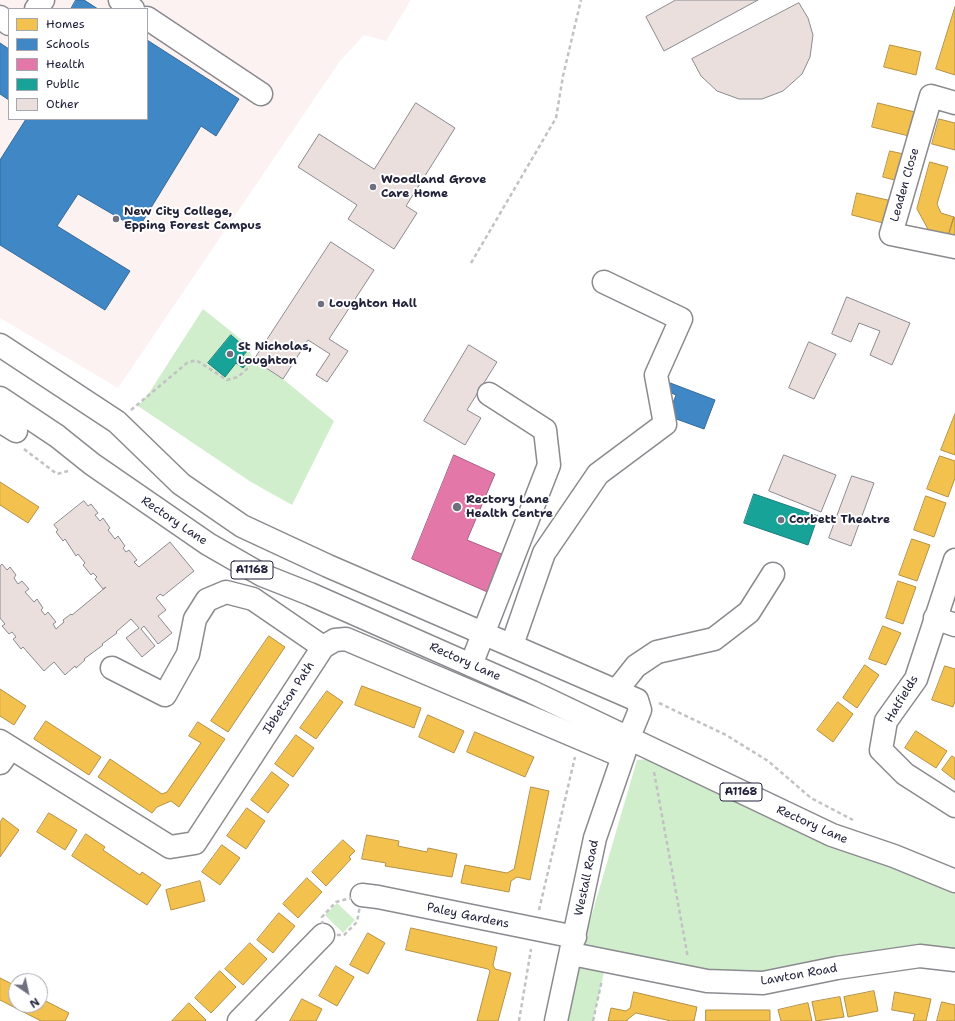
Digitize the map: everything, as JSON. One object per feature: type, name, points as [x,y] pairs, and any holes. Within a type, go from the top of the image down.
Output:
[{"type":"street","points":[[37,8],[43,0]]},
{"type":"street","points":[[120,0],[132,8]]},
{"type":"street","points":[[0,17],[8,23]]},
{"type":"street","points":[[148,19],[261,94]]},
{"type":"street","name":"Leaden Close","points":[[955,103],[931,96],[892,234],[955,247]]},
{"type":"street","points":[[512,645],[544,553],[598,474],[665,424],[656,375],[681,319],[604,282]]},
{"type":"street","points":[[0,345],[117,422],[181,484],[242,526],[328,566],[617,690],[637,700]]},
{"type":"street","points":[[471,665],[549,465],[545,430],[489,394]]},
{"type":"street","name":"Rectory Lane","points":[[0,398],[57,436],[92,464],[208,544],[262,575],[310,594],[532,692],[626,744],[655,751],[832,835],[894,856],[955,881]]},
{"type":"street","name":"Hatfields","points":[[955,560],[945,621],[916,679],[886,721],[881,750],[905,774],[955,806]]},
{"type":"street","points":[[617,690],[636,666],[657,652],[714,638],[720,634],[749,612],[773,574]]},
{"type":"street","points":[[112,668],[164,695],[188,654],[195,619],[206,600],[226,592],[253,598],[323,647],[335,640],[346,639],[580,737],[626,744]]},
{"type":"street","name":"Ibbetson Path","points":[[4,751],[170,847],[196,843],[323,647]]},
{"type":"street","name":"Westall Road","points":[[556,1021],[595,838],[626,744],[640,710],[637,700]]},
{"type":"street","name":"Paley Gardens","points":[[362,895],[475,916],[535,930],[573,946]]},
{"type":"street","points":[[239,1021],[324,935]]},
{"type":"street","name":"Lawton Road","points":[[573,946],[607,960],[707,981],[762,983],[837,968],[920,956],[955,960]]},
{"type":"path","points":[[471,263],[556,118],[563,76],[582,0]]},
{"type":"path","points":[[117,422],[187,362],[196,360],[227,380],[238,377],[248,368]]},
{"type":"path","points":[[8,426],[10,439],[57,474],[92,464]]},
{"type":"path","points":[[637,700],[645,697],[726,735],[768,761],[811,798],[854,820]]},
{"type":"path","points":[[519,1021],[535,930],[580,737]]},
{"type":"path","points":[[655,751],[654,768],[692,978]]},
{"type":"path","points":[[362,895],[358,922],[344,935],[324,935],[322,917],[336,902],[362,895]]},
{"type":"path","points":[[593,1021],[607,960]]},
{"type":"shaded area","name":"New City College, Epping Forest Campus","points":[[0,0],[411,0],[386,41],[364,35],[340,61],[118,388],[0,318]]},
{"type":"green space","points":[[203,309],[252,348],[250,353],[254,360],[283,379],[334,421],[292,505],[251,482],[138,406],[149,393]]},
{"type":"green space","points":[[660,758],[955,891],[955,960],[763,983],[582,956],[585,938],[637,760]]},
{"type":"green space","points":[[337,903],[355,920],[343,933],[325,915]]},
{"type":"green space","points":[[576,962],[605,968],[593,1021],[564,1021]]},
{"type":"building: Homes","points":[[955,7],[955,75],[936,69]]},
{"type":"building: Homes","points":[[890,45],[921,52],[916,75],[884,67]]},
{"type":"building: Homes","points":[[878,103],[919,113],[913,137],[872,127]]},
{"type":"building: Homes","points":[[939,119],[955,123],[955,150],[932,144]]},
{"type":"building: Homes","points":[[890,151],[908,155],[902,182],[883,177]]},
{"type":"building: Homes","points":[[930,162],[948,167],[937,204],[941,213],[954,217],[948,237],[929,231],[917,209]]},
{"type":"building: Homes","points":[[857,193],[892,201],[887,224],[852,215]]},
{"type":"building: Homes","points":[[954,217],[955,218],[955,239],[948,237]]},
{"type":"building: Homes","points":[[955,414],[955,455],[941,450]]},
{"type":"building: Homes","points":[[940,456],[955,461],[955,478],[948,497],[927,489]]},
{"type":"building: Homes","points":[[0,482],[39,507],[28,523],[0,505]]},
{"type":"building: Homes","points":[[926,496],[946,503],[934,537],[914,530]]},
{"type":"building: Homes","points":[[912,539],[930,545],[917,581],[899,575]]},
{"type":"building: Homes","points":[[898,581],[916,587],[903,624],[886,618]]},
{"type":"building: Homes","points":[[883,626],[901,633],[886,665],[869,659]]},
{"type":"building: Homes","points":[[269,636],[285,647],[228,732],[211,721]]},
{"type":"building: Homes","points":[[865,665],[879,675],[857,708],[843,698]]},
{"type":"building: Homes","points":[[945,666],[955,669],[955,701],[953,707],[932,700]]},
{"type":"building: Homes","points":[[362,686],[421,708],[414,728],[355,705]]},
{"type":"building: Homes","points":[[0,689],[26,706],[14,725],[0,716]]},
{"type":"building: Homes","points":[[327,691],[343,702],[316,739],[300,728]]},
{"type":"building: Homes","points":[[838,702],[853,714],[833,742],[817,730]]},
{"type":"building: Homes","points":[[428,715],[464,731],[454,753],[419,737]]},
{"type":"building: Homes","points":[[46,721],[101,757],[89,775],[34,739]]},
{"type":"building: Homes","points":[[198,722],[225,739],[179,807],[171,801],[157,807],[152,813],[98,777],[110,759],[162,794],[167,792],[201,743],[189,736]]},
{"type":"building: Homes","points":[[916,731],[947,751],[936,768],[905,748]]},
{"type":"building: Homes","points":[[475,732],[534,757],[525,777],[467,752]]},
{"type":"building: Homes","points":[[296,735],[314,748],[293,777],[275,764]]},
{"type":"building: Homes","points":[[952,756],[955,758],[955,780],[942,770]]},
{"type":"building: Homes","points":[[272,772],[289,785],[268,813],[251,800]]},
{"type":"building: Homes","points":[[531,787],[549,791],[530,880],[517,877],[511,881],[509,892],[461,883],[465,865],[507,873],[514,869]]},
{"type":"building: Homes","points":[[247,808],[265,821],[246,849],[227,836]]},
{"type":"building: Homes","points":[[49,813],[77,830],[65,850],[37,832]]},
{"type":"building: Homes","points":[[3,818],[19,830],[0,857],[0,823]]},
{"type":"building: Homes","points":[[86,834],[105,847],[103,850],[140,875],[142,872],[161,885],[147,905],[72,856]]},
{"type":"building: Homes","points":[[367,835],[399,841],[398,846],[427,852],[428,848],[457,854],[452,877],[385,866],[386,863],[362,859]]},
{"type":"building: Homes","points":[[343,840],[355,851],[349,857],[351,859],[326,886],[312,872]]},
{"type":"building: Homes","points":[[222,845],[240,858],[220,885],[202,872]]},
{"type":"building: Homes","points":[[307,878],[322,892],[298,918],[283,904]]},
{"type":"building: Homes","points":[[200,881],[205,901],[171,910],[166,890]]},
{"type":"building: Homes","points":[[279,913],[295,926],[273,953],[257,940]]},
{"type":"building: Homes","points":[[411,928],[497,947],[493,965],[495,969],[511,973],[498,1021],[477,1021],[490,971],[488,969],[406,950]]},
{"type":"building: Homes","points":[[368,933],[385,943],[368,974],[350,965]]},
{"type":"building: Homes","points":[[250,943],[267,959],[243,985],[225,969]]},
{"type":"building: Homes","points":[[336,966],[354,977],[337,1006],[319,996]]},
{"type":"building: Homes","points":[[220,971],[236,987],[211,1013],[195,998]]},
{"type":"building: Homes","points":[[0,978],[8,982],[8,1004],[0,1000]]},
{"type":"building: Homes","points":[[874,991],[878,1011],[848,1017],[844,997]]},
{"type":"building: Homes","points":[[634,992],[697,1007],[694,1021],[671,1021],[636,1013],[627,1021],[608,1021],[611,1008],[626,1011],[630,1008]]},
{"type":"building: Homes","points":[[895,992],[931,999],[926,1021],[913,1021],[915,1014],[892,1010]]},
{"type":"building: Homes","points":[[840,997],[844,1017],[816,1021],[812,1002]]},
{"type":"building: Homes","points":[[302,999],[322,1009],[316,1021],[290,1021]]},
{"type":"building: Homes","points":[[48,1002],[69,1013],[65,1021],[41,1021],[25,1013],[48,1013]]},
{"type":"building: Homes","points":[[942,1002],[955,1005],[955,1021],[937,1021]]},
{"type":"building: Homes","points":[[189,1003],[206,1020],[172,1021]]},
{"type":"building: Homes","points":[[808,1003],[812,1021],[781,1021],[778,1010]]},
{"type":"building: Homes","points":[[706,1010],[770,1010],[770,1021],[706,1021]]},
{"type":"building: Schools","points":[[76,0],[84,0],[96,8],[72,8]]},
{"type":"building: Schools","points":[[148,41],[239,99],[216,136],[201,126],[138,229],[78,194],[57,226],[130,271],[105,310],[0,245],[0,160],[25,120],[148,120]]},
{"type":"building: Schools","points":[[0,43],[8,48],[8,99],[0,94]]},
{"type":"building: Schools","points":[[665,381],[715,400],[704,429],[668,416],[676,395],[662,389]]},
{"type":"building: Health","name":"Rectory Lane Health Centre","points":[[454,455],[495,474],[467,540],[509,557],[492,594],[412,559]]},
{"type":"building: Public","name":"St Nicholas, Loughton","points":[[231,335],[248,350],[242,357],[248,362],[243,368],[236,363],[225,377],[208,363]]},
{"type":"building: Public","name":"Corbett Theatre","points":[[754,494],[818,516],[808,545],[744,523]]},
{"type":"building: Other","points":[[676,0],[758,0],[664,51],[646,17]]},
{"type":"building: Other","points":[[799,3],[808,18],[813,35],[810,57],[802,74],[783,91],[762,99],[739,99],[717,91],[701,76],[692,59]]},
{"type":"building: Other","name":"Woodland Grove Care Home","points":[[416,103],[455,128],[406,206],[417,213],[394,249],[348,219],[357,205],[298,167],[319,134],[374,169]]},
{"type":"building: Other","name":"Loughton Hall","points":[[331,242],[374,270],[329,339],[348,351],[327,382],[316,375],[330,354],[308,340],[283,379],[254,360]]},
{"type":"building: Other","points":[[847,297],[910,323],[892,365],[870,355],[880,331],[859,323],[851,342],[832,334]]},
{"type":"building: Other","points":[[809,342],[836,354],[814,399],[789,388]]},
{"type":"building: Other","points":[[469,345],[497,362],[467,410],[481,418],[465,445],[424,421]]},
{"type":"building: Other","points":[[784,455],[836,475],[821,512],[769,491]]},
{"type":"building: Other","points":[[852,476],[874,483],[851,546],[829,538]]},
{"type":"building: Other","points":[[84,501],[88,506],[91,504],[98,513],[95,515],[100,521],[103,518],[110,528],[108,530],[115,539],[118,536],[125,546],[123,548],[126,552],[129,550],[137,560],[134,562],[139,567],[170,542],[194,571],[163,596],[160,594],[156,598],[166,610],[158,616],[172,633],[158,644],[144,626],[141,629],[155,646],[142,657],[126,638],[139,628],[131,619],[116,632],[117,633],[102,644],[103,645],[84,659],[85,660],[76,668],[75,666],[65,675],[54,662],[44,671],[23,647],[21,649],[13,639],[16,637],[12,632],[9,634],[2,626],[5,624],[0,618],[0,566],[2,564],[7,570],[10,567],[16,575],[14,578],[18,584],[22,581],[29,589],[25,592],[34,602],[37,599],[43,608],[41,610],[45,615],[48,612],[56,622],[53,624],[56,629],[64,622],[63,620],[71,614],[72,615],[106,587],[103,589],[95,579],[97,577],[93,573],[91,575],[83,565],[85,563],[78,554],[76,556],[65,539],[63,541],[56,532],[58,530],[54,525]]},
{"type":"place","name":"Woodland Grove Care Home","points":[[373,187]]},
{"type":"place","name":"New City College, Epping Forest Campus","points":[[116,219]]},
{"type":"place","name":"Loughton Hall","points":[[321,304]]},
{"type":"place","name":"St Nicholas, Loughton","points":[[230,354]]},
{"type":"place","name":"Rectory Lane Health Centre","points":[[457,507]]},
{"type":"place","name":"Corbett Theatre","points":[[781,520]]}]
